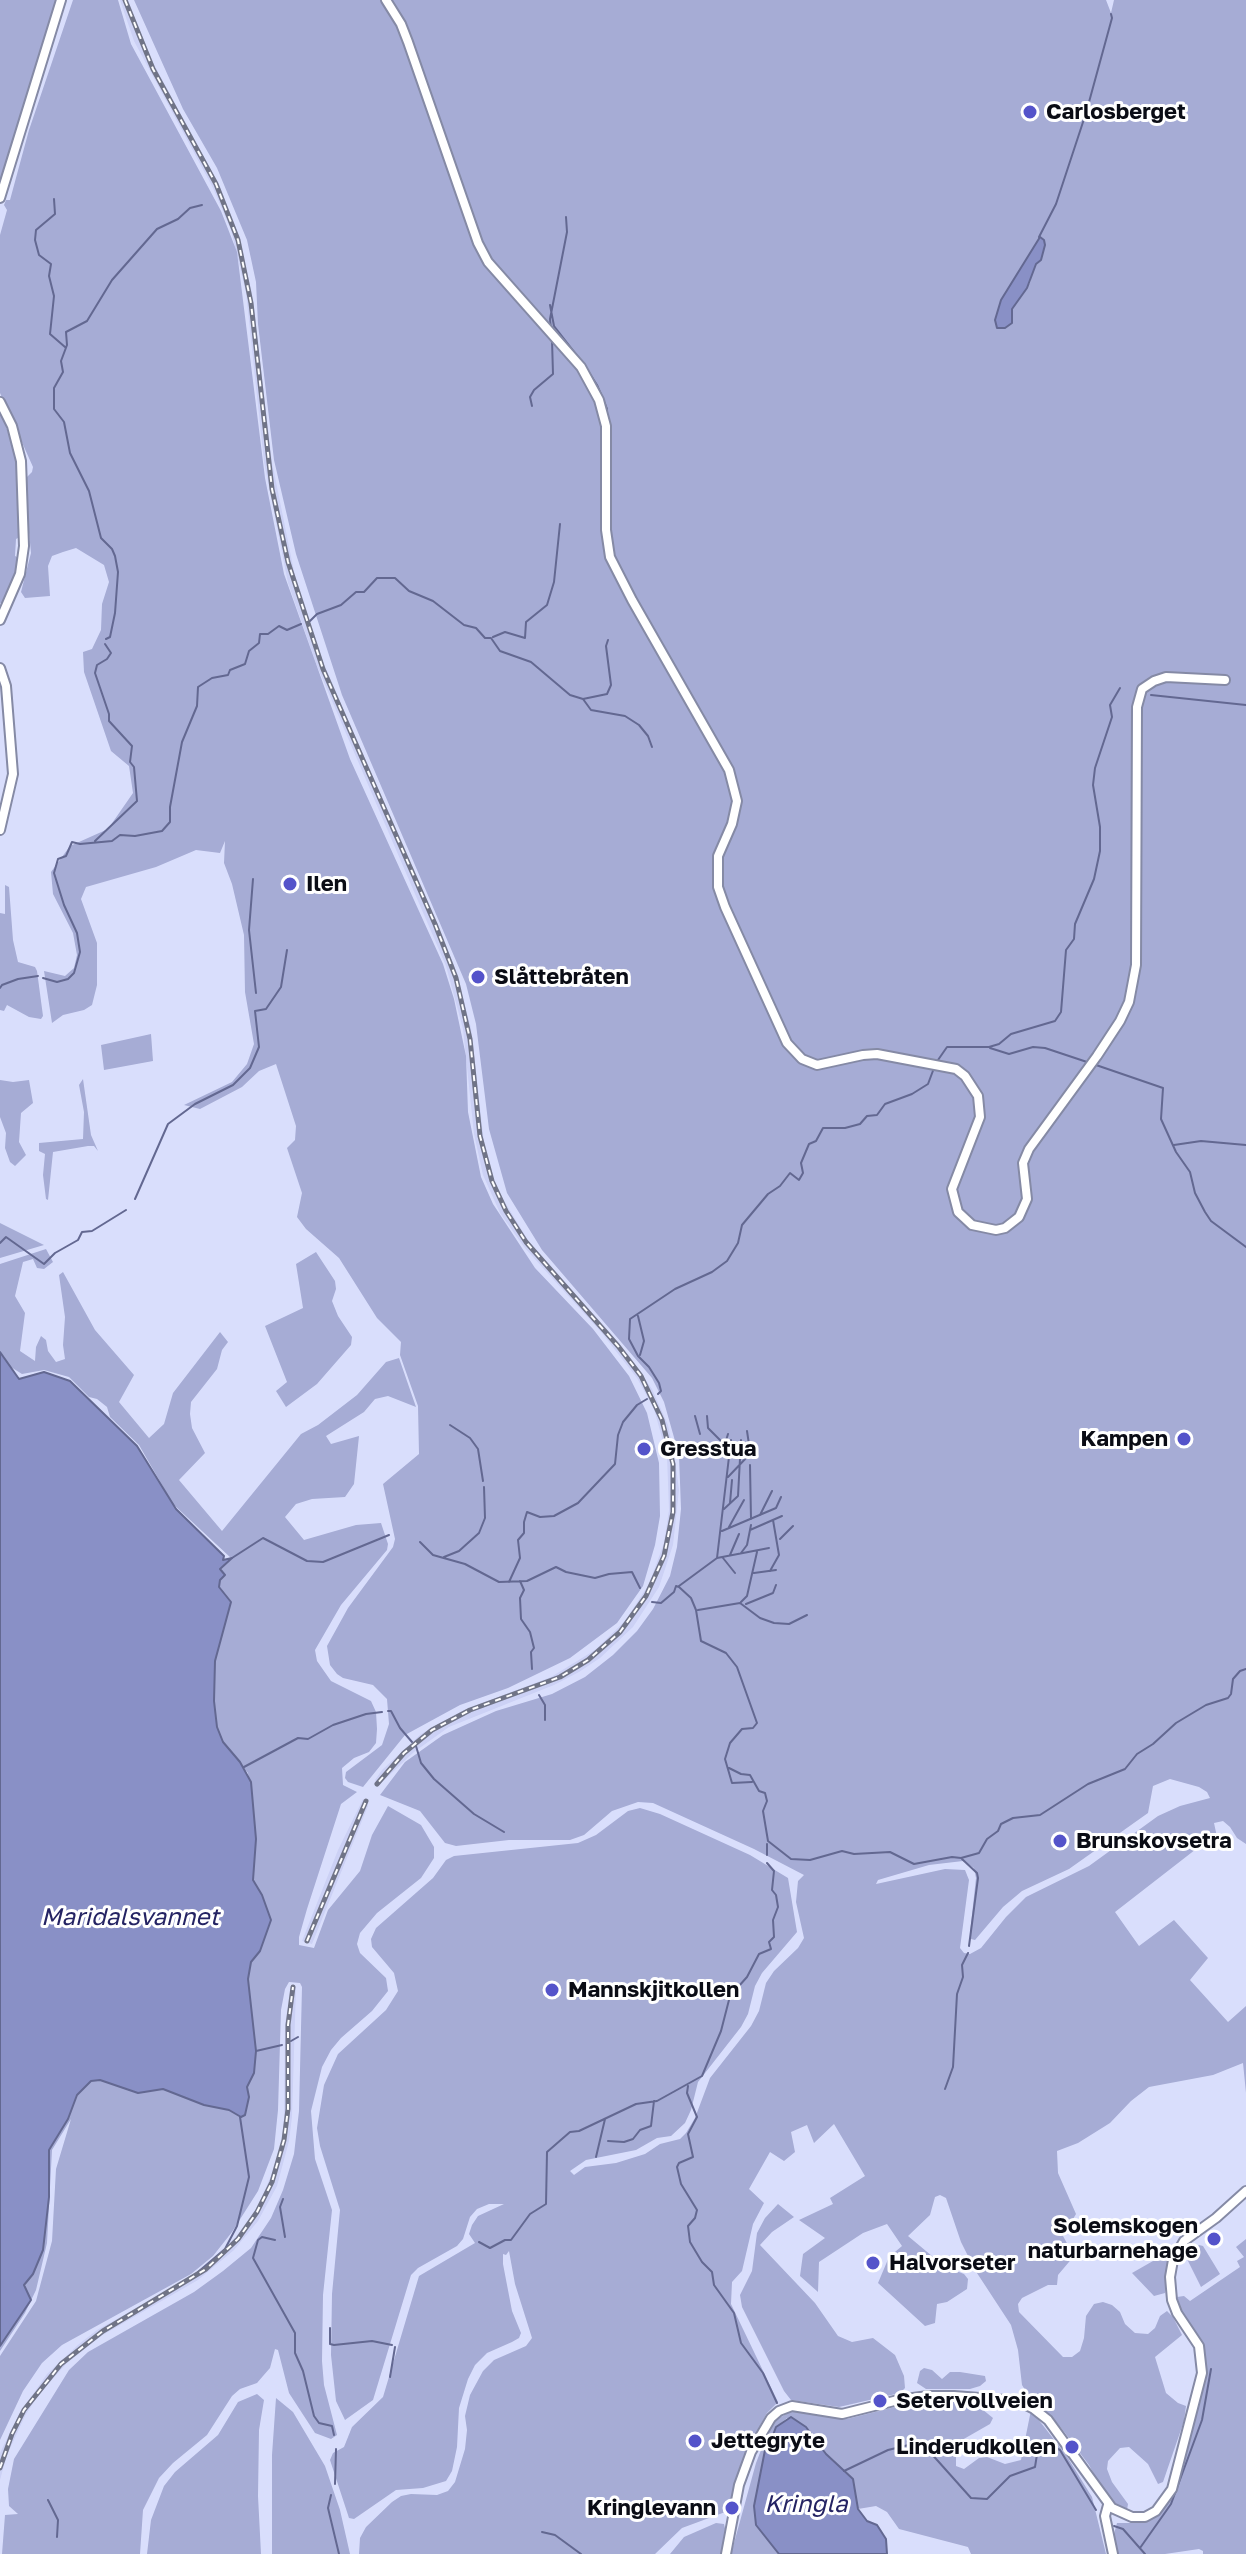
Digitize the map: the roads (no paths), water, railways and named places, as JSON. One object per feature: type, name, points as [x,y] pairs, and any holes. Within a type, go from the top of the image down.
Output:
[{"type":"street","points":[[0,198],[61,0]]},
{"type":"street","points":[[386,0],[408,42],[478,243],[488,262],[581,367],[599,400],[606,426],[606,530],[610,557],[729,770],[737,801],[732,824],[718,856],[718,887],[787,1043],[802,1059],[817,1065],[877,1054],[956,1069],[965,1076],[978,1096],[980,1117],[952,1189],[954,1202],[962,1217],[978,1227],[1005,1228],[1024,1209],[1027,1199],[1025,1158],[1047,1121],[1120,1021],[1132,992],[1136,956],[1137,707],[1142,689],[1166,677],[1225,680]]},
{"type":"street","points":[[0,402],[12,426],[21,461],[24,546],[20,574],[0,620]]},
{"type":"street","points":[[0,668],[6,686],[13,774],[0,830]]},
{"type":"street","points":[[726,2554],[739,2485],[751,2452],[771,2418],[792,2406],[842,2414],[898,2400],[936,2396],[1018,2401],[1048,2420],[1108,2505],[1123,2515],[1145,2517],[1159,2508],[1171,2493],[1200,2387],[1202,2367],[1199,2346],[1174,2304],[1170,2284],[1173,2260],[1184,2241],[1246,2191]]},
{"type":"street","points":[[1108,2505],[1105,2516],[1113,2554]]},
{"type":"water","points":[[1040,237],[1045,245],[1041,260],[1012,309],[1012,323],[1005,328],[997,328],[995,320],[1001,300]]},
{"type":"water","name":"Maridalsvannet","points":[[0,1352],[19,1379],[44,1372],[70,1381],[137,1446],[176,1509],[224,1556],[223,1560],[232,1558],[220,1569],[225,1575],[219,1587],[231,1602],[215,1661],[214,1701],[217,1727],[223,1742],[240,1762],[251,1782],[256,1839],[253,1880],[271,1920],[260,1951],[251,1962],[248,1979],[256,2051],[254,2073],[247,2087],[249,2097],[245,2115],[241,2117],[229,2110],[204,2105],[163,2089],[138,2093],[100,2080],[91,2081],[77,2095],[68,2119],[49,2150],[49,2197],[43,2250],[33,2274],[24,2285],[31,2300],[0,2346]]},
{"type":"water","name":"Kringla","points":[[791,2417],[806,2427],[826,2454],[853,2479],[858,2509],[867,2521],[877,2525],[886,2539],[887,2554],[779,2554],[756,2525],[754,2506],[766,2445],[770,2443],[776,2427]]},
{"type":"waterway","points":[[1039,237],[1056,204],[1086,113],[1111,14]]},
{"type":"waterway","points":[[54,199],[55,214],[36,230],[35,240],[39,255],[51,264],[49,276],[54,296],[50,334],[65,347]]},
{"type":"waterway","points":[[106,639],[110,637],[115,613],[118,572],[115,556],[101,538],[89,491],[70,453],[64,422],[54,409],[54,388],[63,372],[61,361],[67,345],[66,332],[87,321],[112,280],[157,229],[178,219],[190,208],[202,205]]},
{"type":"waterway","points":[[551,330],[550,319],[567,232],[566,217]]},
{"type":"waterway","points":[[550,305],[554,326],[582,362]]},
{"type":"waterway","points":[[532,406],[530,397],[534,390],[553,374],[552,340]]},
{"type":"waterway","points":[[586,368],[607,409]]},
{"type":"waterway","points":[[493,637],[505,632],[525,638],[526,622],[547,605],[554,582],[560,524]]},
{"type":"waterway","points":[[310,621],[317,614],[341,605],[356,592],[364,592],[377,578],[395,578],[409,591],[433,601],[464,625],[476,628],[485,638],[491,638],[500,651],[531,662],[570,695],[583,699],[591,710],[625,716],[639,725],[652,747]]},
{"type":"waterway","points":[[43,978],[57,982],[68,979],[74,973],[80,952],[77,933],[54,873],[58,859],[66,856],[72,842],[112,841],[120,835],[135,836],[162,831],[170,822],[182,742],[197,706],[198,687],[212,678],[228,675],[230,670],[245,664],[249,651],[259,643],[260,634],[268,634],[279,626],[287,630],[301,624]]},
{"type":"waterway","points":[[583,699],[607,694],[611,685],[608,640]]},
{"type":"waterway","points":[[95,841],[137,801],[134,767],[130,762],[132,746],[109,721],[95,673],[97,665],[111,653],[105,644]]},
{"type":"waterway","points":[[938,1060],[947,1047],[989,1047],[999,1044],[1011,1034],[1055,1021],[1061,1012],[1066,950],[1074,939],[1075,924],[1094,879],[1100,851],[1100,827],[1093,785],[1095,768],[1112,717],[1110,705],[1120,688]]},
{"type":"waterway","points":[[1151,695],[1246,705]]},
{"type":"waterway","points":[[253,879],[249,930],[256,993]]},
{"type":"waterway","points":[[135,1199],[168,1124],[195,1104],[233,1085],[250,1068],[259,1047],[255,1011],[266,1009],[281,987],[287,950]]},
{"type":"waterway","points":[[0,988],[18,979],[38,976]]},
{"type":"waterway","points":[[990,1048],[1009,1054],[1033,1047],[1045,1048],[1087,1062]]},
{"type":"waterway","points":[[1096,1065],[1163,1088],[1161,1119],[1176,1152],[1190,1172],[1195,1193],[1211,1221],[1246,1247]]},
{"type":"waterway","points":[[658,1394],[661,1391],[659,1383],[629,1339],[630,1319],[675,1289],[712,1272],[727,1261],[738,1243],[742,1225],[768,1194],[780,1186],[790,1173],[799,1180],[803,1173],[801,1163],[809,1144],[816,1141],[823,1128],[845,1128],[860,1124],[867,1116],[877,1115],[885,1104],[928,1084],[934,1068]]},
{"type":"waterway","points":[[1174,1145],[1201,1141],[1246,1145]]},
{"type":"waterway","points":[[0,1243],[6,1237],[44,1264],[55,1253],[78,1240],[82,1232],[92,1231],[126,1210]]},
{"type":"waterway","points":[[638,1316],[644,1341],[640,1355]]},
{"type":"waterway","points":[[509,1582],[520,1558],[518,1540],[524,1533],[527,1512],[540,1517],[554,1516],[578,1503],[615,1464],[618,1435],[623,1422],[637,1405],[647,1399]]},
{"type":"waterway","points":[[695,1416],[700,1434]]},
{"type":"waterway","points":[[707,1416],[708,1428],[730,1450]]},
{"type":"waterway","points":[[450,1425],[470,1438],[478,1449],[483,1481]]},
{"type":"waterway","points":[[728,1477],[748,1456],[747,1431]]},
{"type":"waterway","points":[[725,1444],[728,1434]]},
{"type":"waterway","points":[[717,1558],[731,1440]]},
{"type":"waterway","points":[[724,1509],[738,1496],[741,1440]]},
{"type":"waterway","points":[[750,1465],[751,1519]]},
{"type":"waterway","points":[[730,1503],[732,1480]]},
{"type":"waterway","points":[[444,1557],[459,1551],[479,1533],[485,1518],[484,1487]]},
{"type":"waterway","points":[[760,1515],[772,1491]]},
{"type":"waterway","points":[[722,1531],[776,1508],[781,1497]]},
{"type":"waterway","points":[[729,1527],[744,1500]]},
{"type":"waterway","points":[[750,1530],[782,1516]]},
{"type":"waterway","points":[[770,1571],[779,1555],[773,1520]]},
{"type":"waterway","points":[[741,1553],[747,1545],[751,1525]]},
{"type":"waterway","points":[[780,1539],[793,1526]]},
{"type":"waterway","points":[[730,1555],[739,1534]]},
{"type":"waterway","points":[[232,1558],[263,1538],[307,1561],[323,1562],[389,1535]]},
{"type":"waterway","points":[[420,1542],[433,1555],[465,1564],[499,1582],[527,1581],[556,1567],[595,1578],[632,1572],[640,1588]]},
{"type":"waterway","points":[[679,1586],[717,1558],[769,1548]]},
{"type":"waterway","points":[[741,1602],[747,1596],[757,1552]]},
{"type":"waterway","points":[[723,1558],[735,1573]]},
{"type":"waterway","points":[[754,1573],[776,1570]]},
{"type":"waterway","points":[[520,1581],[524,1590],[520,1598],[521,1619],[530,1632],[534,1648],[531,1652],[532,1669]]},
{"type":"waterway","points":[[746,1604],[773,1593],[776,1585]]},
{"type":"waterway","points":[[652,1602],[661,1603],[674,1592],[676,1586],[679,1587],[691,1598],[696,1610],[701,1641],[726,1653],[737,1667],[757,1723],[753,1728],[742,1729],[730,1743],[725,1759],[732,1783],[752,1782]]},
{"type":"waterway","points":[[698,1610],[740,1603],[760,1618],[789,1624],[807,1615]]},
{"type":"waterway","points":[[729,1768],[750,1775],[759,1791],[765,1793],[767,1801],[763,1811],[768,1841],[791,1859],[810,1860],[842,1851],[854,1854],[890,1852],[914,1864],[961,1858],[979,1853],[1001,1824],[1013,1818],[1040,1815],[1088,1784],[1125,1769],[1137,1754],[1176,1723],[1206,1705],[1228,1698],[1233,1679],[1246,1669]]},
{"type":"waterway","points":[[539,1695],[545,1705],[545,1720]]},
{"type":"waterway","points":[[388,1711],[412,1742]]},
{"type":"waterway","points":[[244,1767],[298,1738],[308,1739],[333,1725],[382,1712]]},
{"type":"waterway","points":[[416,1746],[421,1763],[434,1779],[474,1814],[504,1832]]},
{"type":"waterway","points":[[767,1844],[767,1855]]},
{"type":"waterway","points":[[962,1859],[977,1873],[978,1878],[969,1946]]},
{"type":"waterway","points":[[479,2242],[490,2248],[511,2240],[530,2214],[546,2204],[547,2152],[570,2132],[579,2131],[636,2104],[657,2101],[702,2076],[721,2031],[730,1996],[747,1977],[759,1954],[771,1949],[769,1942],[774,1937],[773,1920],[778,1907],[772,1890],[774,1871],[767,1863]]},
{"type":"waterway","points":[[945,2089],[953,2067],[957,1994],[963,1977],[962,1965],[968,1953]]},
{"type":"waterway","points":[[291,2041],[298,2037]]},
{"type":"waterway","points":[[256,2051],[282,2045]]},
{"type":"waterway","points":[[688,2086],[687,2093],[697,2117],[688,2134],[693,2157],[677,2167],[681,2184],[697,2210],[688,2226],[690,2242],[712,2272],[714,2285],[734,2313],[741,2343],[763,2373],[777,2403]]},
{"type":"waterway","points":[[608,2141],[633,2139],[640,2130],[651,2126],[654,2101]]},
{"type":"waterway","points":[[198,2272],[225,2249],[237,2226],[249,2177],[240,2117]]},
{"type":"waterway","points":[[596,2157],[605,2119]]},
{"type":"waterway","points":[[283,2199],[280,2207],[285,2237]]},
{"type":"waterway","points":[[275,2240],[262,2237],[258,2240],[253,2258],[295,2333],[295,2353],[303,2371],[314,2416],[319,2423],[332,2426],[334,2435]]},
{"type":"waterway","points":[[330,2328],[330,2344],[372,2341],[392,2345]]},
{"type":"waterway","points":[[390,2377],[395,2347]]},
{"type":"waterway","points":[[1140,2548],[1171,2504],[1202,2420],[1211,2369]]},
{"type":"waterway","points":[[844,2471],[888,2450],[921,2442],[971,2498],[987,2499],[1010,2476],[1035,2467],[1038,2448],[1048,2444],[1060,2450],[1096,2510]]},
{"type":"waterway","points":[[335,2484],[336,2449]]},
{"type":"waterway","points":[[331,2495],[328,2508],[339,2554]]},
{"type":"waterway","points":[[48,2500],[58,2520],[57,2537]]},
{"type":"waterway","points":[[1114,2526],[1123,2529],[1145,2554]]},
{"type":"waterway","points":[[542,2532],[555,2535],[581,2554]]},
{"type":"railway","points":[[125,0],[153,69],[216,184],[238,240],[251,303],[272,489],[288,562],[323,669],[456,978],[470,1039],[480,1136],[492,1181],[526,1242],[641,1376],[662,1420],[673,1464],[673,1512],[664,1556],[646,1596],[620,1632],[588,1660],[560,1677],[470,1710],[432,1730],[404,1753],[377,1784]]},
{"type":"railway","points":[[307,1941],[366,1801]]},
{"type":"railway","points":[[0,2468],[24,2410],[61,2364],[103,2331],[206,2269],[238,2239],[257,2212],[272,2182],[284,2140],[288,2109],[288,2025],[293,1987]]},
{"type":"place","name":"Carlosberget","points":[[1030,112]]},
{"type":"place","name":"Ilen","points":[[290,884]]},
{"type":"place","name":"Slåttebråten","points":[[478,977]]},
{"type":"place","name":"Kampen","points":[[1184,1439]]},
{"type":"place","name":"Gresstua","points":[[644,1449]]},
{"type":"place","name":"Brunskovsetra","points":[[1060,1841]]},
{"type":"place","name":"Mannskjitkollen","points":[[552,1990]]},
{"type":"place","name":"Solemskogen naturbarnehage","points":[[1214,2239]]},
{"type":"place","name":"Halvorseter","points":[[873,2263]]},
{"type":"place","name":"Setervollveien","points":[[880,2401]]},
{"type":"place","name":"Jettegryte","points":[[695,2441]]},
{"type":"place","name":"Linderudkollen","points":[[1072,2447]]},
{"type":"place","name":"Kringlevann","points":[[732,2508]]}]
